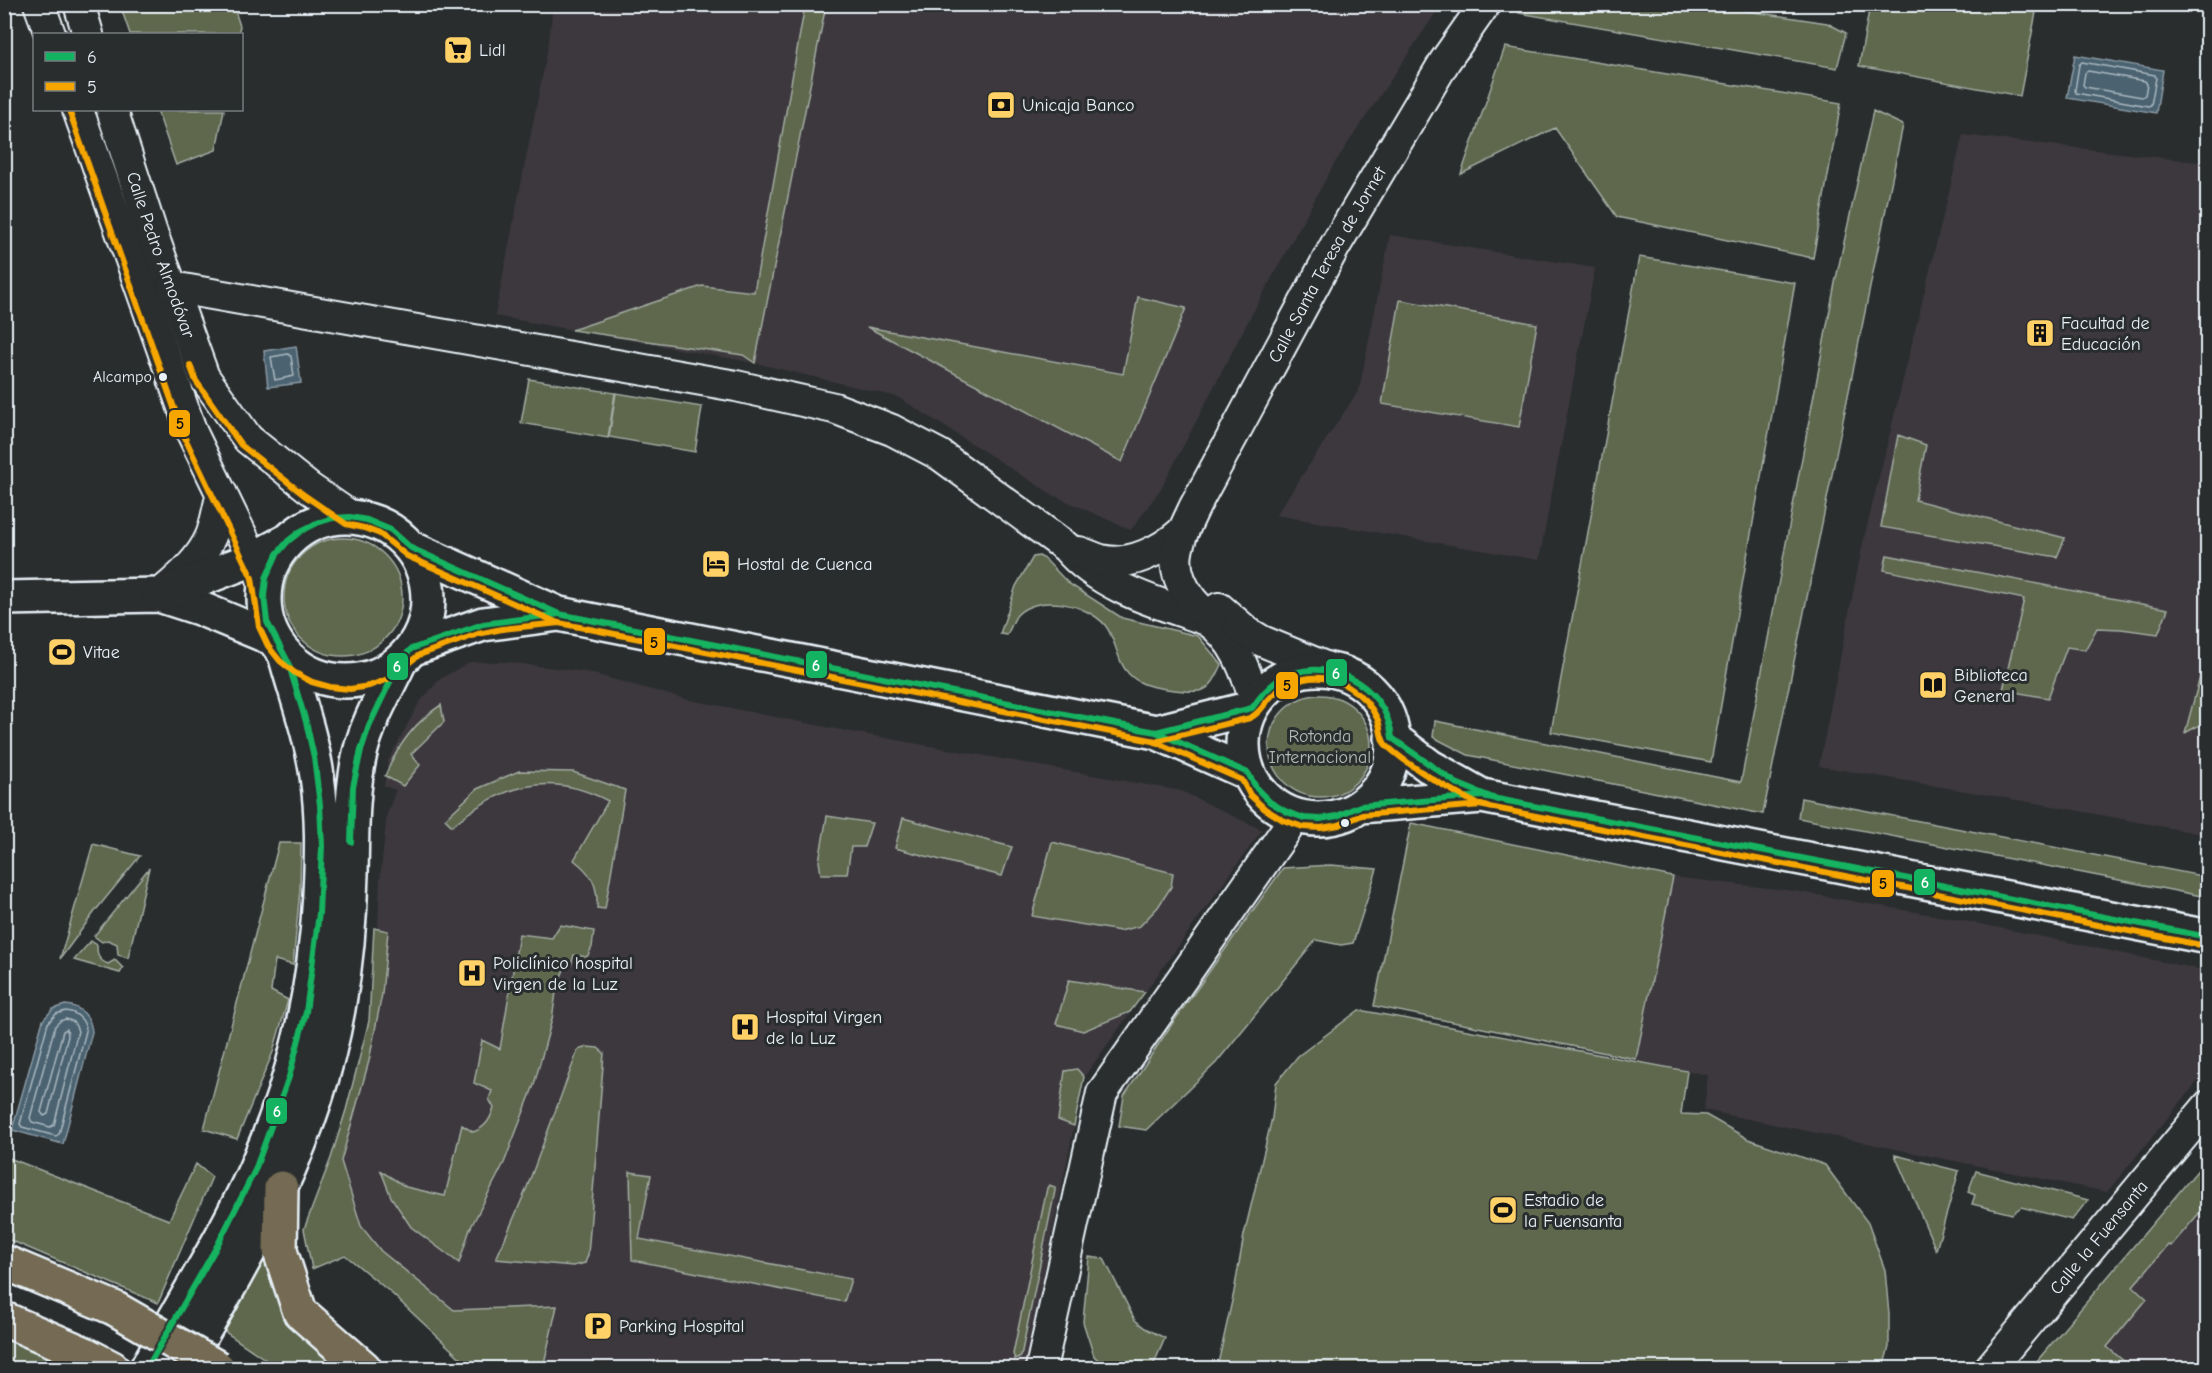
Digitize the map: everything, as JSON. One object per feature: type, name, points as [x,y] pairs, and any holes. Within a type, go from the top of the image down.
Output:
[{"type":"main road","points":[[281,1188],[280,1251],[300,1312],[364,1368]]},
{"type":"main road","points":[[4,1262],[114,1308],[218,1368]]},
{"type":"main road","points":[[4,1319],[99,1361]]},
{"type":"street","points":[[39,4],[50,33]]},
{"type":"street","points":[[79,4],[88,33]]},
{"type":"street","name":"Calle Santa Teresa de Jornet","points":[[1254,705],[1242,661],[1231,642],[1191,599],[1176,570],[1176,550],[1200,496],[1335,246],[1445,61],[1485,4]]},
{"type":"street","name":"Calle Pedro Almodóvar","points":[[78,111],[192,433],[259,573]]},
{"type":"street","name":"Calle Pedro Almodóvar","points":[[112,111],[204,376],[248,439],[309,488],[350,516]]},
{"type":"street","points":[[172,287],[736,386],[834,408],[892,430],[940,455],[1066,547],[1075,558],[1105,578],[1154,602],[1207,620],[1215,625]]},
{"type":"street","points":[[159,595],[193,565],[202,552],[211,535],[222,494]]},
{"type":"street","points":[[4,598],[159,595],[259,573],[287,541],[300,530],[316,522],[350,516],[368,519],[399,536],[411,548],[426,581],[428,599],[421,633],[405,655],[369,726],[353,787],[348,925],[338,1009],[330,1051],[314,1105],[281,1188],[258,1237],[182,1368]]},
{"type":"street","points":[[1066,547],[1102,560],[1119,562],[1151,554],[1183,531],[1189,566],[1210,599],[1247,632],[1262,641],[1355,679],[1371,692],[1384,708],[1391,728],[1392,756],[1383,780],[1373,795],[1360,806],[1345,814],[1312,819],[1296,816],[1270,802],[1257,789],[1248,773],[1242,745],[1245,725],[1254,705],[1269,687],[1296,672],[1315,669],[1335,671]]},
{"type":"street","points":[[411,548],[559,614],[1156,732],[1248,773]]},
{"type":"street","points":[[147,1368],[186,1303],[255,1170],[288,1083],[303,1032],[317,942],[321,872],[321,809],[311,742],[279,646],[267,622],[259,573]]},
{"type":"street","points":[[159,595],[208,612],[279,646],[310,673],[341,681],[372,676],[405,655],[483,624],[559,614]]},
{"type":"street","points":[[1156,732],[1254,705]]},
{"type":"street","points":[[1392,738],[1429,766],[1482,796]]},
{"type":"street","points":[[1360,806],[1482,796],[2208,937]]},
{"type":"street","points":[[1041,1368],[1102,1093],[1296,816]]},
{"type":"street","name":"Calle la Fuensanta","points":[[1990,1368],[2208,1106]]},
{"type":"shaded area","points":[[553,5],[1441,5],[1334,164],[1247,323],[1162,487],[1131,530],[1053,495],[898,397],[755,363],[495,316],[549,42]]},
{"type":"shaded area","points":[[1963,135],[2207,163],[2207,835],[1819,766],[1862,547]]},
{"type":"shaded area","points":[[1390,235],[1595,268],[1539,560],[1276,515],[1359,390]]},
{"type":"shaded area","name":"Hospital Virgen de la Luz","points":[[470,662],[507,662],[586,672],[685,699],[846,731],[1181,791],[1262,830],[1084,1077],[1025,1368],[471,1368],[390,1292],[345,1255],[331,1158],[369,1041],[376,976],[380,880],[387,814],[396,790],[384,786],[388,761],[419,703],[440,679]]},
{"type":"shaded area","points":[[1411,823],[1673,877],[1794,891],[1956,919],[2207,971],[2207,1070],[2107,1192],[1704,1110],[1708,1075],[1374,1006]]},
{"type":"shaded area","points":[[2207,1159],[2207,1368],[2031,1368]]},
{"type":"green space","points":[[1521,4],[1707,5],[1827,23],[1846,33],[1837,68],[1519,13]]},
{"type":"green space","points":[[1996,4],[2036,12],[2020,96],[1859,66],[1870,5]]},
{"type":"green space","points":[[120,5],[233,5],[240,26],[238,33],[130,33]]},
{"type":"green space","points":[[805,5],[826,5],[755,363],[743,355],[572,330],[702,286],[754,292]]},
{"type":"green space","points":[[1505,47],[1841,103],[1813,258],[1617,217],[1555,128],[1461,174]]},
{"type":"green space","points":[[157,111],[224,111],[216,150],[176,165]]},
{"type":"green space","points":[[1873,111],[1903,125],[1763,814],[1468,755],[1433,737],[1435,721],[1741,782],[1835,283]]},
{"type":"green space","points":[[1639,257],[1795,283],[1711,762],[1551,732]]},
{"type":"green space","points":[[1138,297],[1186,308],[1122,462],[867,327],[1123,374]]},
{"type":"green space","points":[[1400,300],[1537,324],[1519,427],[1382,404]]},
{"type":"green space","points":[[529,379],[615,393],[608,438],[521,423]]},
{"type":"green space","points":[[616,393],[702,407],[695,452],[609,437]]},
{"type":"green space","points":[[1898,435],[1926,445],[1915,500],[2065,538],[2057,557],[1881,527]]},
{"type":"green space","points":[[343,538],[366,542],[385,555],[398,574],[402,597],[398,620],[385,639],[366,652],[343,656],[320,652],[301,639],[288,620],[284,597],[288,574],[301,555],[320,542]]},
{"type":"green space","points":[[1887,555],[2168,609],[2158,634],[2097,628],[2085,650],[2067,647],[2048,698],[2003,690],[2024,599],[1884,570]]},
{"type":"green space","points":[[1039,556],[1045,559],[1068,583],[1122,618],[1198,636],[1222,665],[1212,683],[1203,690],[1191,691],[1165,689],[1140,682],[1125,669],[1105,625],[1087,611],[1075,607],[1050,603],[1026,608],[1017,615],[1007,635],[1000,634],[1016,586],[1033,557]]},
{"type":"green space","points":[[2207,651],[2207,721],[2185,733]]},
{"type":"green space","name":"Rotonda Internacional","points":[[1320,695],[1340,699],[1356,710],[1367,726],[1371,746],[1367,766],[1356,782],[1340,793],[1320,797],[1300,793],[1284,782],[1273,766],[1269,746],[1273,726],[1284,710],[1300,699]]},
{"type":"green space","points":[[441,705],[444,722],[411,754],[420,765],[403,786],[385,776],[395,755],[415,727]]},
{"type":"green space","points":[[519,771],[573,772],[625,790],[605,909],[597,908],[593,881],[574,860],[608,801],[587,791],[566,786],[546,784],[526,786],[488,800],[452,826],[445,819],[477,789]]},
{"type":"green space","points":[[1801,798],[2207,877],[2207,897],[1798,818]]},
{"type":"green space","points":[[827,816],[872,823],[864,847],[851,847],[847,874],[821,874],[819,861]]},
{"type":"green space","points":[[903,818],[1012,847],[1002,876],[895,848]]},
{"type":"green space","points":[[1411,823],[1673,877],[1636,1059],[1374,1006]]},
{"type":"green space","points":[[1052,842],[1173,873],[1171,887],[1158,907],[1140,926],[1120,931],[1032,916]]},
{"type":"green space","points":[[279,843],[301,843],[300,889],[293,965],[275,960],[271,991],[288,1000],[273,1052],[237,1139],[204,1129]]},
{"type":"green space","points":[[93,844],[140,856],[60,959]]},
{"type":"green space","points":[[1331,865],[1377,869],[1353,943],[1341,945],[1316,940],[1216,1063],[1146,1130],[1119,1126],[1124,1096],[1172,1024],[1283,868]]},
{"type":"green space","points":[[149,868],[128,958],[118,955],[117,944],[108,940],[102,942],[94,936]]},
{"type":"green space","points":[[560,925],[594,931],[592,947],[587,957],[574,955],[571,965],[566,965],[557,986],[552,1019],[534,1085],[504,1163],[470,1229],[459,1263],[411,1227],[391,1197],[381,1171],[406,1187],[445,1196],[462,1125],[473,1132],[481,1128],[491,1116],[494,1108],[489,1099],[492,1091],[474,1083],[482,1040],[500,1049],[519,934],[552,938]]},
{"type":"green space","points":[[374,928],[388,931],[382,994],[369,1061],[341,1161],[361,1226],[381,1251],[454,1310],[557,1306],[543,1368],[471,1368],[390,1292],[345,1255],[312,1269],[304,1229],[331,1158],[346,1110],[369,1021]]},
{"type":"green space","points":[[91,941],[97,945],[102,961],[108,964],[115,960],[123,968],[120,973],[74,960]]},
{"type":"green space","points":[[1069,980],[1145,992],[1130,1012],[1083,1031],[1056,1024]]},
{"type":"green space","name":"Estadio de la Fuensanta","points":[[1359,1010],[1687,1071],[1681,1114],[1706,1115],[1748,1139],[1825,1165],[1868,1223],[1885,1270],[1889,1347],[1883,1368],[1217,1368],[1244,1235],[1272,1118],[1276,1083],[1298,1056]]},
{"type":"green space","points":[[587,1047],[598,1048],[604,1053],[588,1255],[585,1263],[573,1266],[496,1259],[526,1190],[578,1050]]},
{"type":"green space","points":[[1077,1069],[1084,1077],[1074,1126],[1058,1120],[1065,1071]]},
{"type":"green space","points":[[1895,1155],[1959,1171],[1936,1250]]},
{"type":"green space","points":[[4,1156],[169,1220],[196,1164],[212,1177],[158,1303],[5,1238]]},
{"type":"green space","points":[[2207,1159],[2207,1204],[2133,1286],[2147,1299],[2107,1347],[2132,1368],[2031,1368]]},
{"type":"green space","points":[[1976,1171],[2088,1200],[2072,1220],[2021,1207],[2012,1214],[1972,1204],[1975,1195],[1968,1192]]},
{"type":"green space","points":[[630,1172],[651,1175],[639,1239],[851,1279],[844,1302],[632,1260]]},
{"type":"green space","points":[[1049,1185],[1055,1187],[1055,1191],[1021,1356],[1015,1359],[1013,1354]]},
{"type":"green space","points":[[264,1251],[344,1368],[278,1368],[218,1327]]},
{"type":"green space","points":[[1089,1257],[1104,1259],[1135,1320],[1165,1338],[1152,1368],[1107,1368],[1094,1356],[1083,1322]]},
{"type":"green space","points":[[5,1333],[89,1368],[5,1368]]},
{"type":"water","points":[[2075,55],[2163,70],[2156,113],[2067,98]]},
{"type":"water","points":[[296,346],[301,383],[268,387],[264,351]]},
{"type":"water","points":[[65,1005],[84,1013],[90,1022],[92,1032],[63,1144],[12,1130],[43,1020],[53,1009]]},
{"type":"transit line","name":"5","points":[[70,113],[184,436],[252,578],[259,627],[268,646],[280,661],[295,673],[312,682],[350,689],[369,686],[388,679],[419,655],[478,634],[559,623],[1156,741],[1250,718],[1259,712],[1272,695],[1285,686],[1304,679],[1327,679],[1348,687],[1365,701],[1378,720],[1385,743],[1397,755],[1431,778],[1479,805],[2206,946]]},
{"type":"transit line","name":"5","points":[[190,365],[196,381],[241,445],[304,495],[346,524],[380,534],[407,556],[558,623]]},
{"type":"transit line","name":"6","points":[[147,1368],[217,1246],[255,1170],[289,1077],[306,1012],[319,913],[322,846],[320,805],[314,757],[306,722],[288,662],[267,622],[264,596],[266,578],[277,554],[288,541],[301,531],[333,518],[350,517],[367,520],[391,530],[411,548],[559,614],[1156,732],[1248,773],[1257,789],[1270,802],[1287,812],[1304,818],[1320,819],[1337,816],[1360,806],[1482,796],[2208,937]]},
{"type":"transit line","name":"6","points":[[351,842],[353,787],[361,750],[369,726],[400,661],[411,649],[483,624],[559,614],[568,616]]},
{"type":"transit line","name":"6","points":[[1139,729],[1156,732],[1252,708],[1263,693],[1277,681],[1295,673],[1314,670],[1333,672],[1350,678],[1366,688],[1379,702],[1388,719],[1392,738],[1456,783],[1498,800]]},
{"type":"transit line","name":"5","points":[[1137,738],[1153,741],[1242,780],[1250,795],[1265,809],[1283,820],[1303,827],[1321,828],[1339,825],[1362,815],[1481,805],[1493,808]]},
{"type":"place","name":"Lidl","points":[[458,50]]},
{"type":"place","name":"Unicaja Banco","points":[[1001,105]]},
{"type":"place","name":"Facultad de Educación","points":[[2040,333]]},
{"type":"place","name":"Alcampo","points":[[163,377]]},
{"type":"place","name":"Hostal de Cuenca","points":[[716,564]]},
{"type":"place","name":"Vitae","points":[[62,652]]},
{"type":"place","name":"Biblioteca General","points":[[1933,685]]},
{"type":"place","name":"Policlínico hospital Virgen de la Luz","points":[[472,973]]},
{"type":"place","name":"Hospital Virgen de la Luz","points":[[745,1027]]},
{"type":"place","name":"Estadio de la Fuensanta","points":[[1503,1210]]},
{"type":"place","name":"Parking Hospital","points":[[598,1326]]}]
